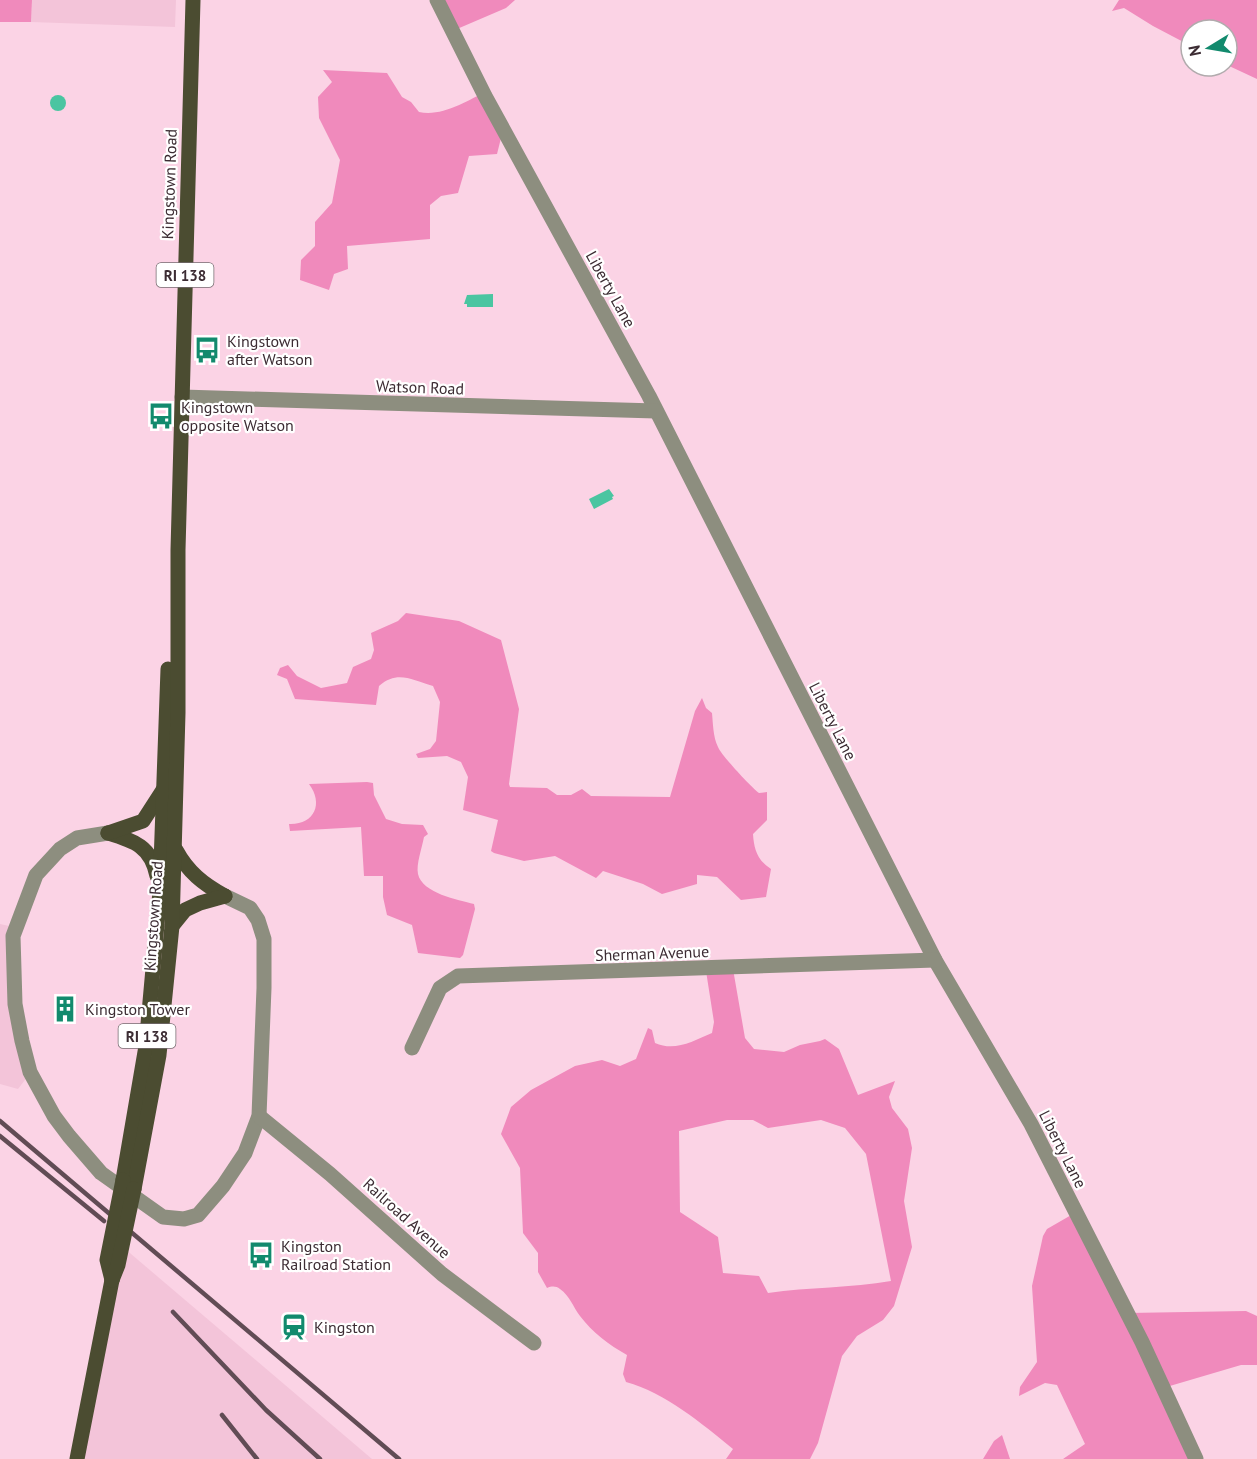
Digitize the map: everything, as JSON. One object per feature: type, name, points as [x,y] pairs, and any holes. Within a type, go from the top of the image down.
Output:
[{"type":"main road","name":"Kingstown Road","points":[[128,1184],[159,1055],[172,926],[178,549],[193,0]]},
{"type":"main road","name":"Kingstown Road","points":[[77,1459],[112,1280],[118,1265],[146,1046],[160,891],[172,578],[178,549]]},
{"type":"main road","points":[[108,834],[143,821],[163,790]]},
{"type":"main road","points":[[108,834],[128,839],[141,846],[150,857],[160,891]]},
{"type":"main road","points":[[175,849],[198,880],[225,896]]},
{"type":"main road","points":[[172,926],[185,910],[225,896]]},
{"type":"street","name":"Liberty Lane","points":[[437,0],[485,96],[656,411],[935,960],[1030,1124],[1142,1342],[1196,1459]]},
{"type":"street","name":"Watson Road","points":[[182,397],[656,411]]},
{"type":"street","points":[[108,834],[77,838],[60,849],[36,875],[6,932],[15,1004],[30,1072],[43,1099],[59,1123],[101,1173],[163,1217],[184,1219],[198,1215],[223,1186],[245,1153],[259,1116],[264,939],[258,920],[250,908],[225,896]]},
{"type":"street","name":"Sherman Avenue","points":[[412,1048],[440,988],[458,976],[935,960]]},
{"type":"street","name":"Railroad Avenue","points":[[259,1116],[343,1185],[442,1274],[534,1343]]},
{"type":"shaded area","points":[[0,0],[32,0],[31,22],[0,22]]},
{"type":"shaded area","points":[[32,0],[176,0],[175,27],[31,22]]},
{"type":"shaded area","points":[[442,0],[515,0],[506,8],[457,29]]},
{"type":"shaded area","points":[[1119,0],[1257,0],[1257,79],[1239,71],[1239,18],[1179,18],[1179,40],[1124,8],[1112,11]]},
{"type":"shaded area","points":[[323,70],[387,73],[402,97],[411,102],[419,112],[445,110],[487,91],[504,126],[497,154],[469,156],[458,193],[441,196],[430,205],[430,239],[347,246],[348,269],[334,274],[329,290],[300,280],[301,260],[315,246],[315,222],[332,203],[340,160],[319,118],[318,97],[332,82]]},
{"type":"shaded area","points":[[58,95],[66,103],[58,111],[50,103]]},
{"type":"shaded area","points":[[493,294],[493,307],[467,307],[467,304],[464,304],[467,295]]},
{"type":"shaded area","points":[[609,489],[614,496],[613,499],[594,509],[589,499]]},
{"type":"shaded area","points":[[406,613],[459,621],[501,640],[519,709],[510,787],[547,788],[557,795],[571,795],[582,789],[591,796],[670,797],[695,711],[702,698],[706,708],[712,713],[715,739],[720,751],[755,790],[759,793],[767,792],[767,820],[753,834],[757,854],[762,862],[771,869],[766,897],[741,900],[717,877],[697,875],[697,884],[662,894],[643,884],[603,871],[596,878],[555,856],[524,861],[494,853],[491,851],[498,820],[463,810],[468,777],[461,762],[447,756],[418,758],[416,754],[430,749],[436,741],[440,702],[433,686],[411,679],[392,678],[379,686],[376,705],[295,699],[287,679],[277,675],[280,668],[288,665],[297,676],[321,688],[347,683],[353,667],[371,659],[374,650],[371,633],[398,621]]},
{"type":"shaded area","points":[[373,783],[374,795],[386,819],[402,824],[423,825],[428,834],[424,837],[418,861],[418,874],[421,881],[442,895],[474,904],[475,909],[463,955],[460,958],[418,953],[412,925],[387,915],[383,897],[383,876],[364,876],[361,827],[290,831],[289,824],[305,821],[314,812],[316,799],[309,784]]},
{"type":"shaded area","points":[[0,924],[18,928],[17,983],[34,1068],[18,1089],[0,1084]]},
{"type":"shaded area","points":[[733,969],[745,1038],[754,1049],[784,1052],[800,1045],[825,1039],[839,1049],[858,1095],[895,1081],[889,1097],[892,1108],[908,1129],[912,1148],[904,1201],[912,1247],[894,1306],[883,1320],[857,1336],[842,1356],[818,1443],[810,1459],[726,1459],[733,1449],[708,1429],[669,1401],[626,1382],[623,1374],[627,1355],[590,1327],[563,1292],[555,1287],[547,1288],[538,1272],[538,1253],[523,1233],[520,1168],[501,1134],[511,1107],[531,1090],[575,1066],[602,1060],[620,1066],[636,1059],[648,1028],[652,1030],[655,1043],[670,1046],[691,1042],[712,1033],[714,1022],[706,971]],"holes":[[[727,1120],[753,1120],[768,1128],[821,1120],[845,1128],[866,1154],[891,1281],[768,1293],[759,1276],[723,1273],[718,1237],[680,1212],[679,1131]]]},
{"type":"shaded area","points":[[1073,1214],[1128,1313],[1246,1311],[1257,1316],[1257,1365],[1241,1365],[1163,1388],[1196,1459],[1063,1459],[1085,1444],[1057,1385],[1045,1383],[1019,1396],[1020,1387],[1037,1362],[1032,1286],[1043,1236],[1047,1229]]},
{"type":"shaded area","points":[[124,1248],[372,1459],[75,1459]]},
{"type":"shaded area","points":[[1002,1435],[1010,1459],[983,1459],[994,1441]]},
{"type":"railway","points":[[0,1121],[399,1459]]},
{"type":"railway","points":[[0,1136],[104,1221]]},
{"type":"railway","points":[[173,1312],[266,1410],[320,1459]]},
{"type":"railway","points":[[222,1415],[257,1459]]},
{"type":"place","name":"Kingstown after Watson","points":[[207,350]]},
{"type":"place","name":"Kingstown opposite Watson","points":[[161,416]]},
{"type":"place","name":"Kingston Tower","points":[[65,1009]]},
{"type":"place","name":"Kingston Railroad Station","points":[[261,1255]]},
{"type":"place","name":"Kingston","points":[[294,1327]]}]
